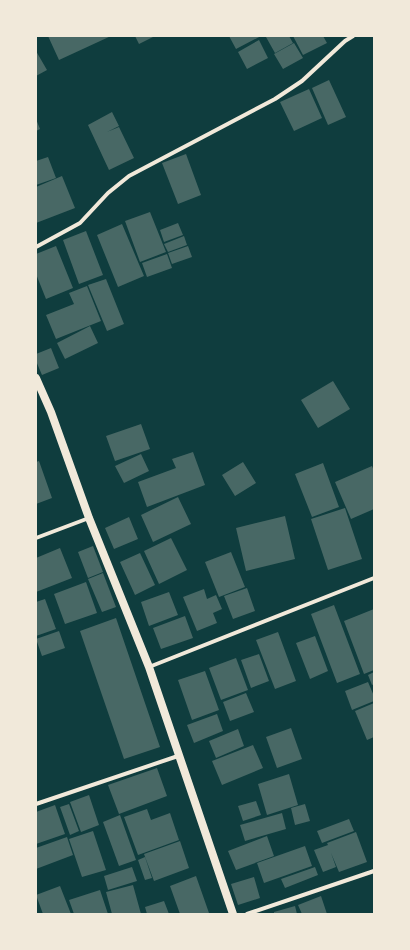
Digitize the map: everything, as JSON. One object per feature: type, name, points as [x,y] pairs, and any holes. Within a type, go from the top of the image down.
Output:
[{"type":"main road","points":[[36,378],[51,412],[89,518],[149,667],[233,914]]},
{"type":"street","points":[[36,247],[80,223],[108,193],[129,176],[275,99],[302,81],[335,50],[354,36]]},
{"type":"street","points":[[36,538],[89,518]]},
{"type":"street","points":[[149,667],[374,578]]},
{"type":"street","points":[[36,804],[178,756]]},
{"type":"street","points":[[247,914],[374,871]]},
{"type":"building","points":[[48,36],[111,36],[59,60]]},
{"type":"building","points":[[135,36],[155,36],[139,44]]},
{"type":"building","points":[[229,36],[261,36],[236,49]]},
{"type":"building","points":[[289,36],[293,43],[275,53],[266,37]]},
{"type":"building","points":[[293,36],[323,36],[327,43],[303,55]]},
{"type":"building","points":[[259,40],[268,58],[247,69],[238,52]]},
{"type":"building","points":[[294,43],[303,58],[283,69],[274,54]]},
{"type":"building","points":[[36,51],[47,70],[36,76]]},
{"type":"building","points":[[329,80],[346,117],[328,125],[312,88]]},
{"type":"building","points":[[309,89],[322,118],[294,131],[280,102]]},
{"type":"building","points":[[112,112],[119,126],[107,132],[119,127],[134,158],[109,170],[88,125]]},
{"type":"building","points":[[36,119],[40,129],[36,131]]},
{"type":"building","points":[[186,154],[201,195],[178,204],[162,163]]},
{"type":"building","points":[[48,157],[56,178],[36,185],[36,161]]},
{"type":"building","points":[[62,176],[75,208],[36,223],[36,187]]},
{"type":"building","points":[[150,212],[166,252],[140,262],[125,221]]},
{"type":"building","points":[[178,223],[183,235],[164,242],[160,230]]},
{"type":"building","points":[[122,224],[144,276],[118,287],[97,235]]},
{"type":"building","points":[[86,231],[103,275],[79,284],[63,240]]},
{"type":"building","points":[[184,236],[187,245],[168,252],[164,244]]},
{"type":"building","points":[[56,246],[73,288],[46,299],[36,274],[36,254]]},
{"type":"building","points":[[188,246],[192,257],[172,264],[168,253]]},
{"type":"building","points":[[167,254],[172,268],[147,277],[142,263]]},
{"type":"building","points":[[106,279],[124,324],[107,331],[88,285]]},
{"type":"building","points":[[87,286],[101,321],[56,339],[46,315],[74,304],[69,293]]},
{"type":"building","points":[[90,326],[98,343],[65,359],[57,343]]},
{"type":"building","points":[[51,348],[59,368],[42,375],[36,361],[36,354]]},
{"type":"building","points":[[333,381],[350,409],[318,428],[301,400]]},
{"type":"building","points":[[141,424],[150,449],[115,461],[106,436]]},
{"type":"building","points":[[193,452],[205,485],[147,507],[138,482],[176,468],[172,459]]},
{"type":"building","points":[[141,454],[149,471],[124,483],[115,466]]},
{"type":"building","points":[[39,461],[52,498],[36,504],[36,462]]},
{"type":"building","points":[[243,462],[256,483],[235,496],[222,475]]},
{"type":"building","points":[[323,463],[339,507],[312,517],[295,474]]},
{"type":"building","points":[[372,466],[374,471],[374,509],[351,519],[335,482]]},
{"type":"building","points":[[178,497],[191,524],[153,542],[141,515]]},
{"type":"building","points":[[345,508],[362,559],[328,570],[311,519]]},
{"type":"building","points":[[285,516],[295,559],[246,571],[236,528]]},
{"type":"building","points":[[129,517],[138,539],[114,549],[105,528]]},
{"type":"building","points":[[171,538],[187,570],[159,584],[144,551]]},
{"type":"building","points":[[93,546],[103,572],[88,578],[78,552]]},
{"type":"building","points":[[60,548],[72,578],[36,592],[36,558]]},
{"type":"building","points":[[231,552],[245,587],[219,597],[205,562]]},
{"type":"building","points":[[140,553],[155,585],[135,595],[120,562]]},
{"type":"building","points":[[103,573],[116,607],[102,612],[88,579]]},
{"type":"building","points":[[86,582],[97,613],[65,624],[54,594]]},
{"type":"building","points":[[247,588],[255,611],[233,619],[224,596]]},
{"type":"building","points":[[204,589],[207,599],[216,595],[222,609],[213,613],[217,623],[197,631],[183,597]]},
{"type":"building","points":[[169,592],[178,615],[149,626],[141,602]]},
{"type":"building","points":[[45,599],[56,629],[36,636],[36,602]]},
{"type":"building","points":[[334,605],[360,674],[337,683],[311,614]]},
{"type":"building","points":[[374,609],[374,670],[364,674],[344,621]]},
{"type":"building","points":[[185,616],[193,638],[161,649],[153,628]]},
{"type":"building","points":[[116,618],[160,747],[124,759],[80,631]]},
{"type":"building","points":[[59,631],[65,648],[42,656],[36,639]]},
{"type":"building","points":[[278,632],[296,681],[275,689],[256,640]]},
{"type":"building","points":[[315,636],[328,671],[310,679],[296,643]]},
{"type":"building","points":[[259,654],[269,681],[251,688],[241,660]]},
{"type":"building","points":[[236,658],[248,690],[221,700],[209,668]]},
{"type":"building","points":[[205,671],[219,710],[192,720],[178,680]]},
{"type":"building","points":[[374,672],[374,684],[372,685],[368,675]]},
{"type":"building","points":[[368,682],[374,696],[374,701],[352,710],[345,691]]},
{"type":"building","points":[[246,693],[254,712],[230,721],[223,702]]},
{"type":"building","points":[[374,703],[374,737],[367,740],[355,711]]},
{"type":"building","points":[[217,714],[223,731],[194,743],[187,725]]},
{"type":"building","points":[[291,728],[302,759],[277,768],[266,737]]},
{"type":"building","points":[[238,729],[244,746],[216,758],[209,741]]},
{"type":"building","points":[[253,745],[263,768],[222,785],[212,761]]},
{"type":"building","points":[[157,768],[167,796],[119,814],[108,785]]},
{"type":"building","points":[[289,774],[298,805],[267,815],[258,784]]},
{"type":"building","points":[[89,795],[99,825],[81,832],[70,802]]},
{"type":"building","points":[[256,801],[261,815],[243,821],[238,806]]},
{"type":"building","points":[[69,804],[79,831],[70,835],[60,807]]},
{"type":"building","points":[[305,804],[310,821],[295,825],[291,808]]},
{"type":"building","points":[[55,805],[65,834],[36,844],[36,812]]},
{"type":"building","points":[[147,809],[151,820],[170,813],[179,840],[138,855],[124,817]]},
{"type":"building","points":[[282,813],[286,829],[245,841],[240,825]]},
{"type":"building","points":[[120,815],[136,860],[119,866],[103,822]]},
{"type":"building","points":[[349,819],[354,831],[322,843],[317,831]]},
{"type":"building","points":[[93,831],[106,870],[82,877],[69,839]]},
{"type":"building","points":[[356,832],[367,862],[339,872],[331,853],[336,867],[323,872],[314,850],[328,845],[327,843]]},
{"type":"building","points":[[267,836],[274,856],[236,870],[228,851]]},
{"type":"building","points":[[67,837],[73,855],[36,869],[36,848]]},
{"type":"building","points":[[180,841],[189,868],[154,881],[144,854]]},
{"type":"building","points":[[305,846],[312,866],[264,883],[257,863]]},
{"type":"building","points":[[145,857],[152,878],[145,880],[138,860]]},
{"type":"building","points":[[132,867],[137,881],[108,890],[104,876]]},
{"type":"building","points":[[315,867],[318,875],[285,888],[281,879]]},
{"type":"building","points":[[196,876],[209,913],[180,914],[170,886]]},
{"type":"building","points":[[254,877],[260,898],[238,905],[231,884]]},
{"type":"building","points":[[133,885],[141,914],[112,914],[106,892]]},
{"type":"building","points":[[60,886],[71,914],[43,914],[36,895]]},
{"type":"building","points":[[100,890],[108,914],[74,914],[69,900]]},
{"type":"building","points":[[321,896],[327,914],[302,914],[298,905]]},
{"type":"building","points":[[164,901],[169,914],[147,914],[145,907]]},
{"type":"building","points":[[295,906],[297,914],[274,914],[274,912]]}]
